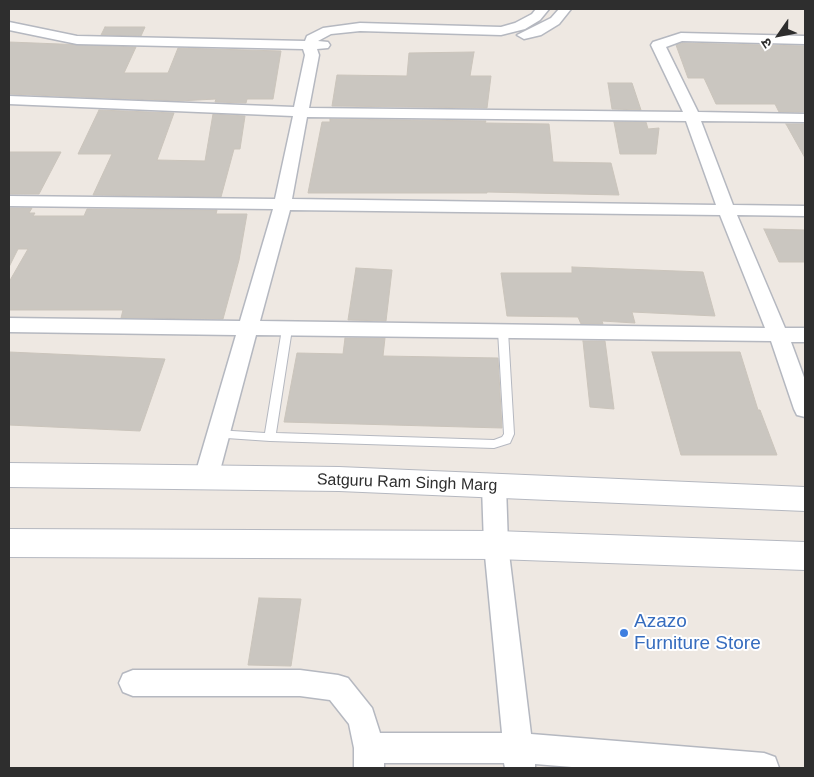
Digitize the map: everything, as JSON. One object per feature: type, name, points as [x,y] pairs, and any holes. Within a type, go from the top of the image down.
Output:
[{"type":"main road","name":"Satguru Ram Singh Marg","points":[[9,475],[339,479],[805,499]]},
{"type":"main road","points":[[9,543],[496,545],[805,556]]},
{"type":"street","points":[[9,26],[77,40],[316,48],[337,38],[350,35],[520,36],[536,32],[554,21],[565,9]]},
{"type":"street","points":[[206,478],[216,434],[283,203],[316,48],[312,39],[320,34],[344,28],[501,31],[520,26],[539,13]]},
{"type":"street","points":[[805,40],[682,37],[658,45],[692,116],[726,210],[778,334],[805,409]]},
{"type":"street","points":[[9,100],[301,112],[805,118]]},
{"type":"street","points":[[9,201],[805,211]]},
{"type":"street","points":[[9,325],[805,335]]},
{"type":"street","points":[[494,486],[496,545],[519,758]]},
{"type":"street","points":[[133,683],[300,683],[338,688],[362,718],[369,758],[519,758],[764,768]]},
{"type":"lane","points":[[270,437],[288,329]]},
{"type":"lane","points":[[216,434],[494,444],[506,440],[509,434],[503,331]]},
{"type":"building","points":[[105,27],[145,27],[141,36],[101,35]]},
{"type":"building","points":[[9,42],[136,47],[124,73],[168,73],[178,48],[281,51],[273,99],[247,99],[246,103],[215,102],[216,99],[179,101],[9,94]]},
{"type":"building","points":[[682,43],[805,46],[805,112],[779,112],[775,104],[716,104],[704,78],[688,78],[676,45]]},
{"type":"building","points":[[474,52],[470,76],[491,76],[487,108],[332,106],[337,75],[407,76],[409,53]]},
{"type":"building","points":[[608,83],[632,83],[641,110],[612,109]]},
{"type":"building","points":[[99,110],[174,113],[157,160],[205,161],[213,114],[245,116],[240,149],[234,149],[221,197],[93,195],[112,154],[78,154]]},
{"type":"building","points":[[330,119],[486,121],[485,123],[549,124],[553,162],[611,163],[619,195],[487,192],[308,193],[322,122],[330,122]]},
{"type":"building","points":[[614,122],[646,122],[648,129],[659,128],[656,154],[620,154]]},
{"type":"building","points":[[786,124],[805,124],[805,158]]},
{"type":"building","points":[[9,152],[61,152],[39,194],[9,194]]},
{"type":"building","points":[[9,208],[32,208],[29,213],[35,213],[33,216],[84,216],[87,209],[217,210],[216,214],[247,214],[239,260],[223,319],[121,318],[123,310],[9,310],[9,282],[28,249],[18,249],[9,267]]},
{"type":"building","points":[[764,229],[805,230],[805,262],[779,262]]},
{"type":"building","points":[[572,267],[703,272],[715,316],[632,312],[635,323],[602,321],[603,324],[581,324],[578,317],[507,316],[501,273],[572,273]]},
{"type":"building","points":[[356,268],[392,270],[386,321],[348,320]]},
{"type":"building","points":[[345,338],[385,338],[383,356],[498,358],[502,428],[284,422],[297,353],[343,354]]},
{"type":"building","points":[[583,341],[605,341],[614,409],[590,407]]},
{"type":"building","points":[[9,352],[165,359],[140,431],[9,425]]},
{"type":"building","points":[[652,352],[740,352],[758,410],[760,410],[777,455],[681,455]]},
{"type":"building","points":[[259,598],[301,599],[291,666],[248,665]]},
{"type":"place","name":"Azazo Furniture Store","points":[[624,633]]}]
